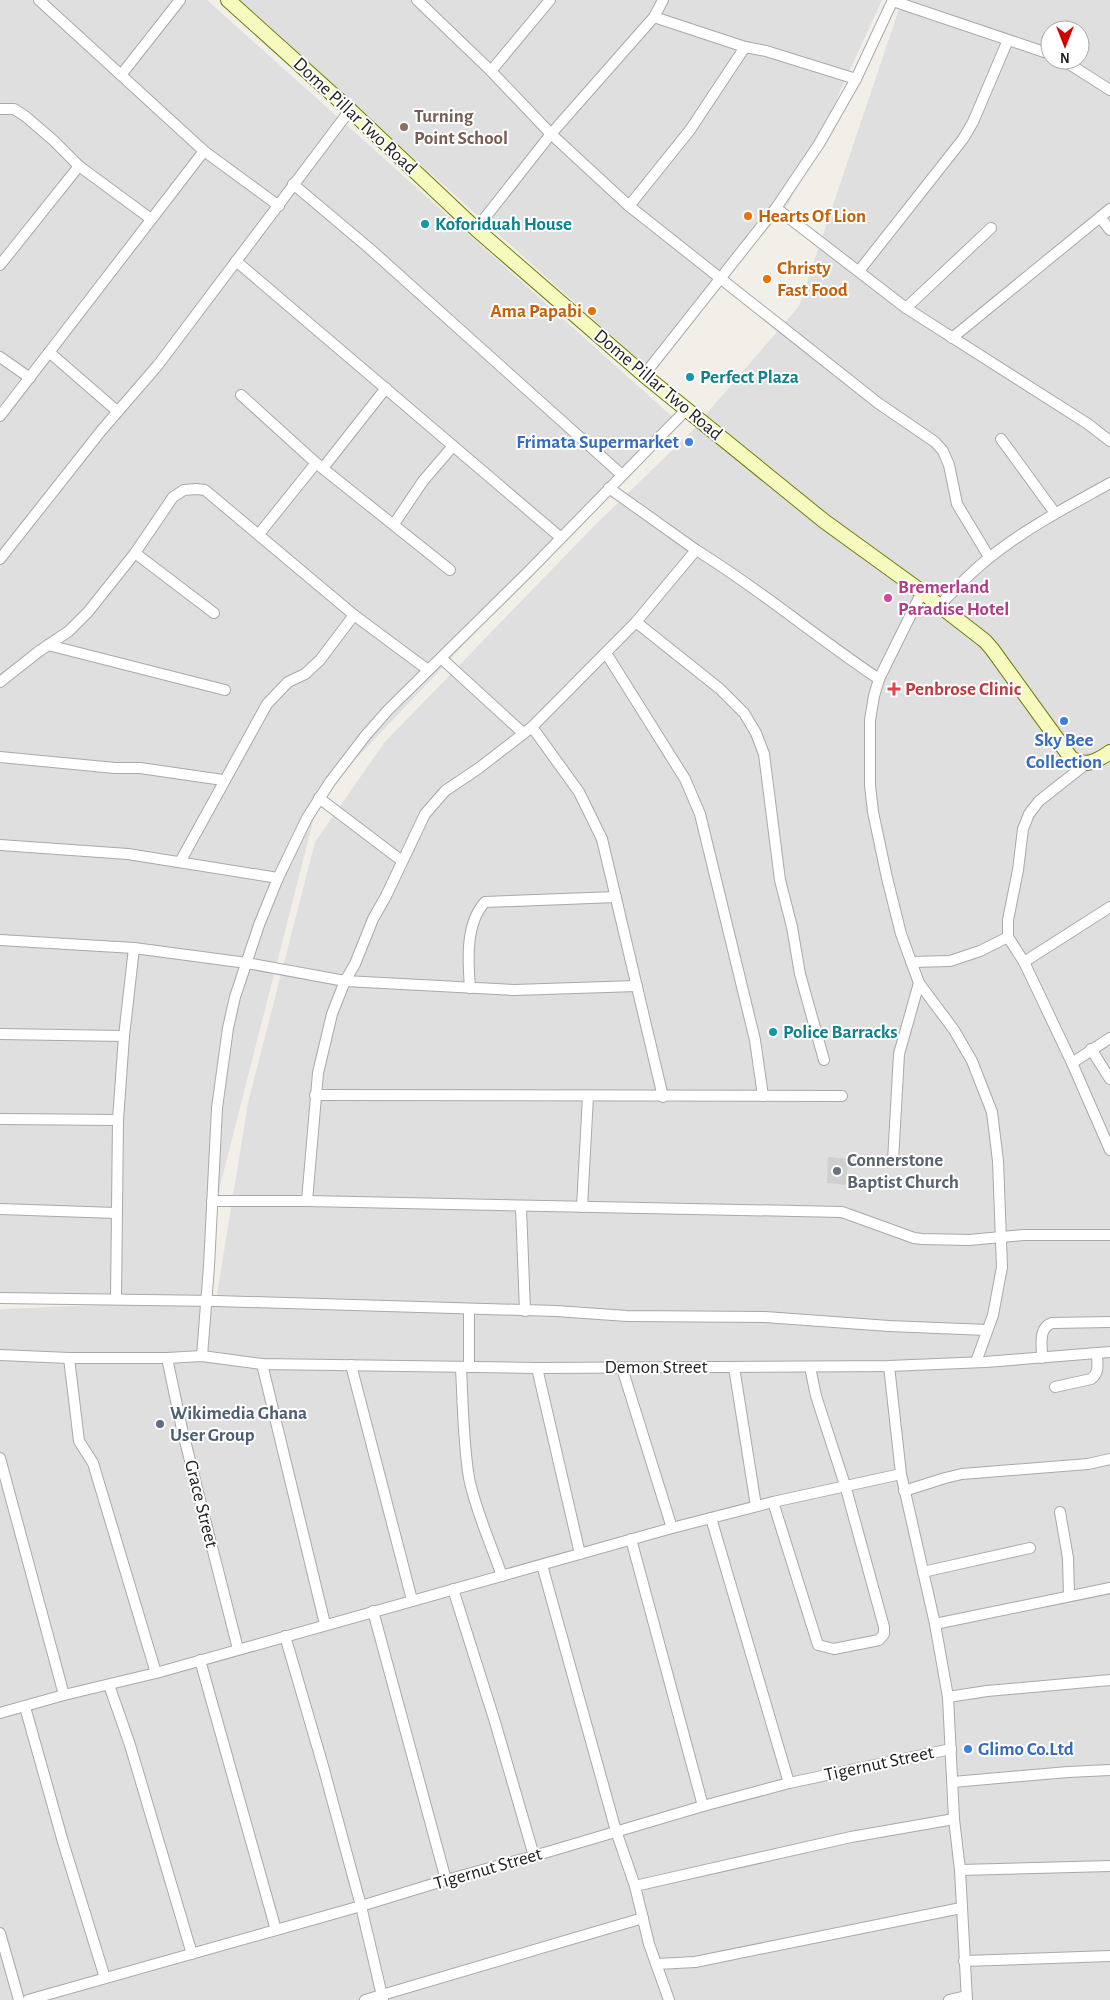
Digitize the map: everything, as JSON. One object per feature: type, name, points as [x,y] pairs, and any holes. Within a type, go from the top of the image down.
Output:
[{"type":"street","points":[[40,0],[204,150],[279,206]]},
{"type":"street","points":[[121,75],[180,0]]},
{"type":"street","name":"Dome Pillar Two Road","points":[[228,0],[350,110],[476,229],[644,375],[824,521],[922,592],[992,649],[1071,758],[1086,764]]},
{"type":"street","points":[[417,0],[551,134],[629,206],[719,279],[782,325],[878,403],[935,442],[943,451],[949,465],[957,504],[989,557]]},
{"type":"street","points":[[490,71],[550,0]]},
{"type":"street","points":[[476,229],[551,134],[654,17],[663,0]]},
{"type":"street","points":[[644,375],[776,208],[819,144],[856,78],[893,1],[1040,51]]},
{"type":"street","points":[[654,17],[745,47],[766,51],[856,78]]},
{"type":"street","points":[[859,272],[963,138],[973,122],[1008,40]]},
{"type":"street","points":[[629,206],[690,130],[745,47]]},
{"type":"street","points":[[1078,70],[1110,90]]},
{"type":"street","points":[[0,109],[14,109],[25,116],[79,166],[151,219]]},
{"type":"street","points":[[0,559],[117,411],[158,364],[350,110]]},
{"type":"street","points":[[0,416],[204,150]]},
{"type":"street","points":[[0,265],[79,166]]},
{"type":"street","points":[[293,184],[369,248],[622,475]]},
{"type":"street","points":[[776,208],[906,308],[1088,424],[1110,441]]},
{"type":"street","points":[[952,338],[1110,209]]},
{"type":"street","points":[[1100,217],[1110,230]]},
{"type":"street","points":[[906,308],[991,228]]},
{"type":"street","points":[[236,262],[560,537]]},
{"type":"street","points":[[49,352],[117,411]]},
{"type":"street","points":[[0,357],[30,378]]},
{"type":"street","points":[[258,534],[386,388]]},
{"type":"street","points":[[241,395],[319,466],[450,570]]},
{"type":"street","points":[[202,1356],[217,1108],[222,1062],[235,997],[259,925],[278,878],[319,798],[366,735],[686,410]]},
{"type":"street","points":[[1002,439],[1055,513]]},
{"type":"street","points":[[394,524],[423,481],[453,446]]},
{"type":"street","points":[[939,606],[960,583],[989,557],[1055,513],[1110,483]]},
{"type":"street","points":[[609,488],[736,576],[841,654],[879,679]]},
{"type":"street","points":[[0,682],[69,631],[88,612],[135,553],[173,497],[184,490],[196,489],[205,490],[354,614],[428,670]]},
{"type":"street","points":[[307,1201],[315,1095],[324,1042],[332,1014],[373,919],[425,814],[434,801],[532,727],[636,622],[696,550]]},
{"type":"street","points":[[135,553],[214,613]]},
{"type":"street","points":[[922,592],[879,679],[870,720],[870,786],[881,855],[901,934],[911,962],[919,983],[954,1030],[972,1061],[992,1112],[996,1140],[1002,1268],[988,1330],[976,1362]]},
{"type":"street","points":[[180,862],[223,780],[267,704],[288,682],[305,674],[320,660],[354,614]]},
{"type":"street","points":[[636,622],[720,689],[744,713],[756,733],[764,754],[780,880],[792,927],[800,974],[824,1060]]},
{"type":"street","points":[[48,645],[225,690]]},
{"type":"street","points":[[606,653],[642,714],[685,779],[700,814],[755,1040],[763,1096]]},
{"type":"street","points":[[441,658],[524,734]]},
{"type":"street","points":[[532,727],[570,778],[591,813],[602,839],[663,1097]]},
{"type":"street","points":[[1110,752],[1086,764],[1039,801],[1029,814],[1023,829],[1018,870],[1008,920],[1008,937],[1024,962],[1072,1063],[1110,1150]]},
{"type":"street","points":[[0,757],[115,768],[140,768],[223,780]]},
{"type":"street","points":[[319,798],[402,861]]},
{"type":"street","points":[[0,845],[83,850],[180,862],[278,878]]},
{"type":"street","points":[[470,988],[469,942],[480,908],[486,902],[616,897]]},
{"type":"street","points":[[1024,962],[1110,907]]},
{"type":"street","points":[[911,962],[950,961],[980,951],[1008,937]]},
{"type":"street","points":[[0,940],[134,948],[247,963],[346,981],[514,990],[637,986]]},
{"type":"street","points":[[116,1299],[118,1120],[124,1036],[134,948]]},
{"type":"street","points":[[892,1161],[899,1054],[919,983]]},
{"type":"street","points":[[0,1034],[124,1036]]},
{"type":"street","points":[[1072,1063],[1110,1038]]},
{"type":"street","points":[[1091,1049],[1110,1079]]},
{"type":"street","points":[[315,1095],[842,1096]]},
{"type":"street","points":[[582,1206],[588,1096]]},
{"type":"street","points":[[0,1119],[118,1120]]},
{"type":"street","points":[[212,1201],[307,1201],[842,1212],[914,1238],[941,1240],[1023,1236],[1110,1235]]},
{"type":"street","points":[[521,1206],[525,1311]]},
{"type":"street","points":[[0,1209],[116,1213]]},
{"type":"street","points":[[0,1298],[206,1301],[627,1316],[765,1317],[889,1326],[988,1330]]},
{"type":"street","points":[[468,1310],[465,1367],[465,1454],[476,1503],[502,1576]]},
{"type":"street","points":[[1042,1358],[1042,1331],[1046,1325],[1052,1323],[1110,1322]]},
{"type":"street","name":"Demon Street","points":[[0,1355],[69,1358],[202,1356],[262,1364],[622,1368],[889,1366],[1042,1358],[1110,1352]]},
{"type":"street","points":[[1055,1387],[1091,1379],[1095,1376],[1097,1372],[1097,1353]]},
{"type":"street","points":[[69,1358],[79,1441],[93,1463],[156,1672]]},
{"type":"street","name":"Grace Street","points":[[167,1358],[182,1429],[238,1649]]},
{"type":"street","points":[[262,1364],[325,1624]]},
{"type":"street","points":[[352,1365],[412,1600]]},
{"type":"street","points":[[889,1366],[904,1491],[935,1624],[948,1697],[954,1819],[960,1870],[966,1998],[949,2000]]},
{"type":"street","points":[[734,1367],[756,1506]]},
{"type":"street","points":[[773,1502],[818,1646],[834,1649],[879,1640],[884,1634],[884,1627],[845,1486],[816,1396],[810,1367]]},
{"type":"street","points":[[537,1368],[580,1554]]},
{"type":"street","points":[[622,1368],[672,1528]]},
{"type":"street","points":[[0,1458],[64,1695]]},
{"type":"street","points":[[904,1491],[962,1474],[1088,1464],[1110,1459]]},
{"type":"street","points":[[0,1713],[200,1660],[672,1528],[756,1506],[901,1474]]},
{"type":"street","points":[[1060,1512],[1066,1540],[1069,1596]]},
{"type":"street","points":[[711,1518],[789,1783]]},
{"type":"street","points":[[631,1539],[703,1806]]},
{"type":"street","points":[[923,1572],[1030,1548]]},
{"type":"street","points":[[542,1565],[616,1831],[635,1886],[649,1944],[669,2000]]},
{"type":"street","points":[[935,1624],[1110,1588]]},
{"type":"street","points":[[453,1589],[495,1722],[534,1856]]},
{"type":"street","points":[[373,1611],[446,1880]]},
{"type":"street","points":[[285,1636],[361,1906],[382,1998]]},
{"type":"street","points":[[200,1660],[276,1930]]},
{"type":"street","points":[[948,1697],[988,1691],[1110,1680]]},
{"type":"street","points":[[109,1685],[133,1754],[192,1954]]},
{"type":"street","points":[[25,1707],[63,1842],[105,1978]]},
{"type":"street","name":"Tigernut Street","points":[[28,2000],[361,1906],[703,1806],[789,1783],[951,1749]]},
{"type":"street","points":[[953,1782],[1110,1770]]},
{"type":"street","points":[[635,1886],[851,1837],[954,1819]]},
{"type":"street","points":[[960,1870],[1110,1866]]},
{"type":"street","points":[[657,1964],[695,1962],[961,1908]]},
{"type":"street","points":[[365,2000],[382,1998],[643,1918]]},
{"type":"street","points":[[0,1933],[19,2000]]},
{"type":"street","points":[[964,1961],[1110,1956]]},
{"type":"shaded area","points":[[0,0],[207,0],[676,420],[319,798],[220,1186],[206,1301],[216,1301],[248,1103],[315,842],[384,743],[593,527],[691,432],[799,306],[902,0],[1110,0],[1110,2000],[0,2000],[0,1309],[201,1301],[0,1303]]},
{"type":"shaded area","points":[[237,0],[882,0],[789,203],[650,370]]},
{"type":"shaded area","name":"Connerstone Baptist Church","points":[[828,1157],[848,1159],[846,1185],[827,1183]]},
{"type":"place","name":"Turning Point School","points":[[404,127]]},
{"type":"place","name":"Hearts Of Lion","points":[[748,216]]},
{"type":"place","name":"Koforiduah House","points":[[425,224]]},
{"type":"place","name":"Christy Fast Food","points":[[767,279]]},
{"type":"place","name":"Ama Papabi","points":[[592,311]]},
{"type":"place","name":"Perfect Plaza","points":[[690,377]]},
{"type":"place","name":"Frimata Supermarket","points":[[689,442]]},
{"type":"place","name":"Bremerland Paradise Hotel","points":[[888,598]]},
{"type":"place","name":"Penbrose Clinic","points":[[894,689]]},
{"type":"place","name":"Sky Bee Collection","points":[[1064,721]]},
{"type":"place","name":"Police Barracks","points":[[773,1032]]},
{"type":"place","name":"Connerstone Baptist Church","points":[[837,1171]]},
{"type":"place","name":"Wikimedia Ghana User Group","points":[[160,1424]]},
{"type":"place","name":"Glimo Co.Ltd","points":[[968,1749]]}]
